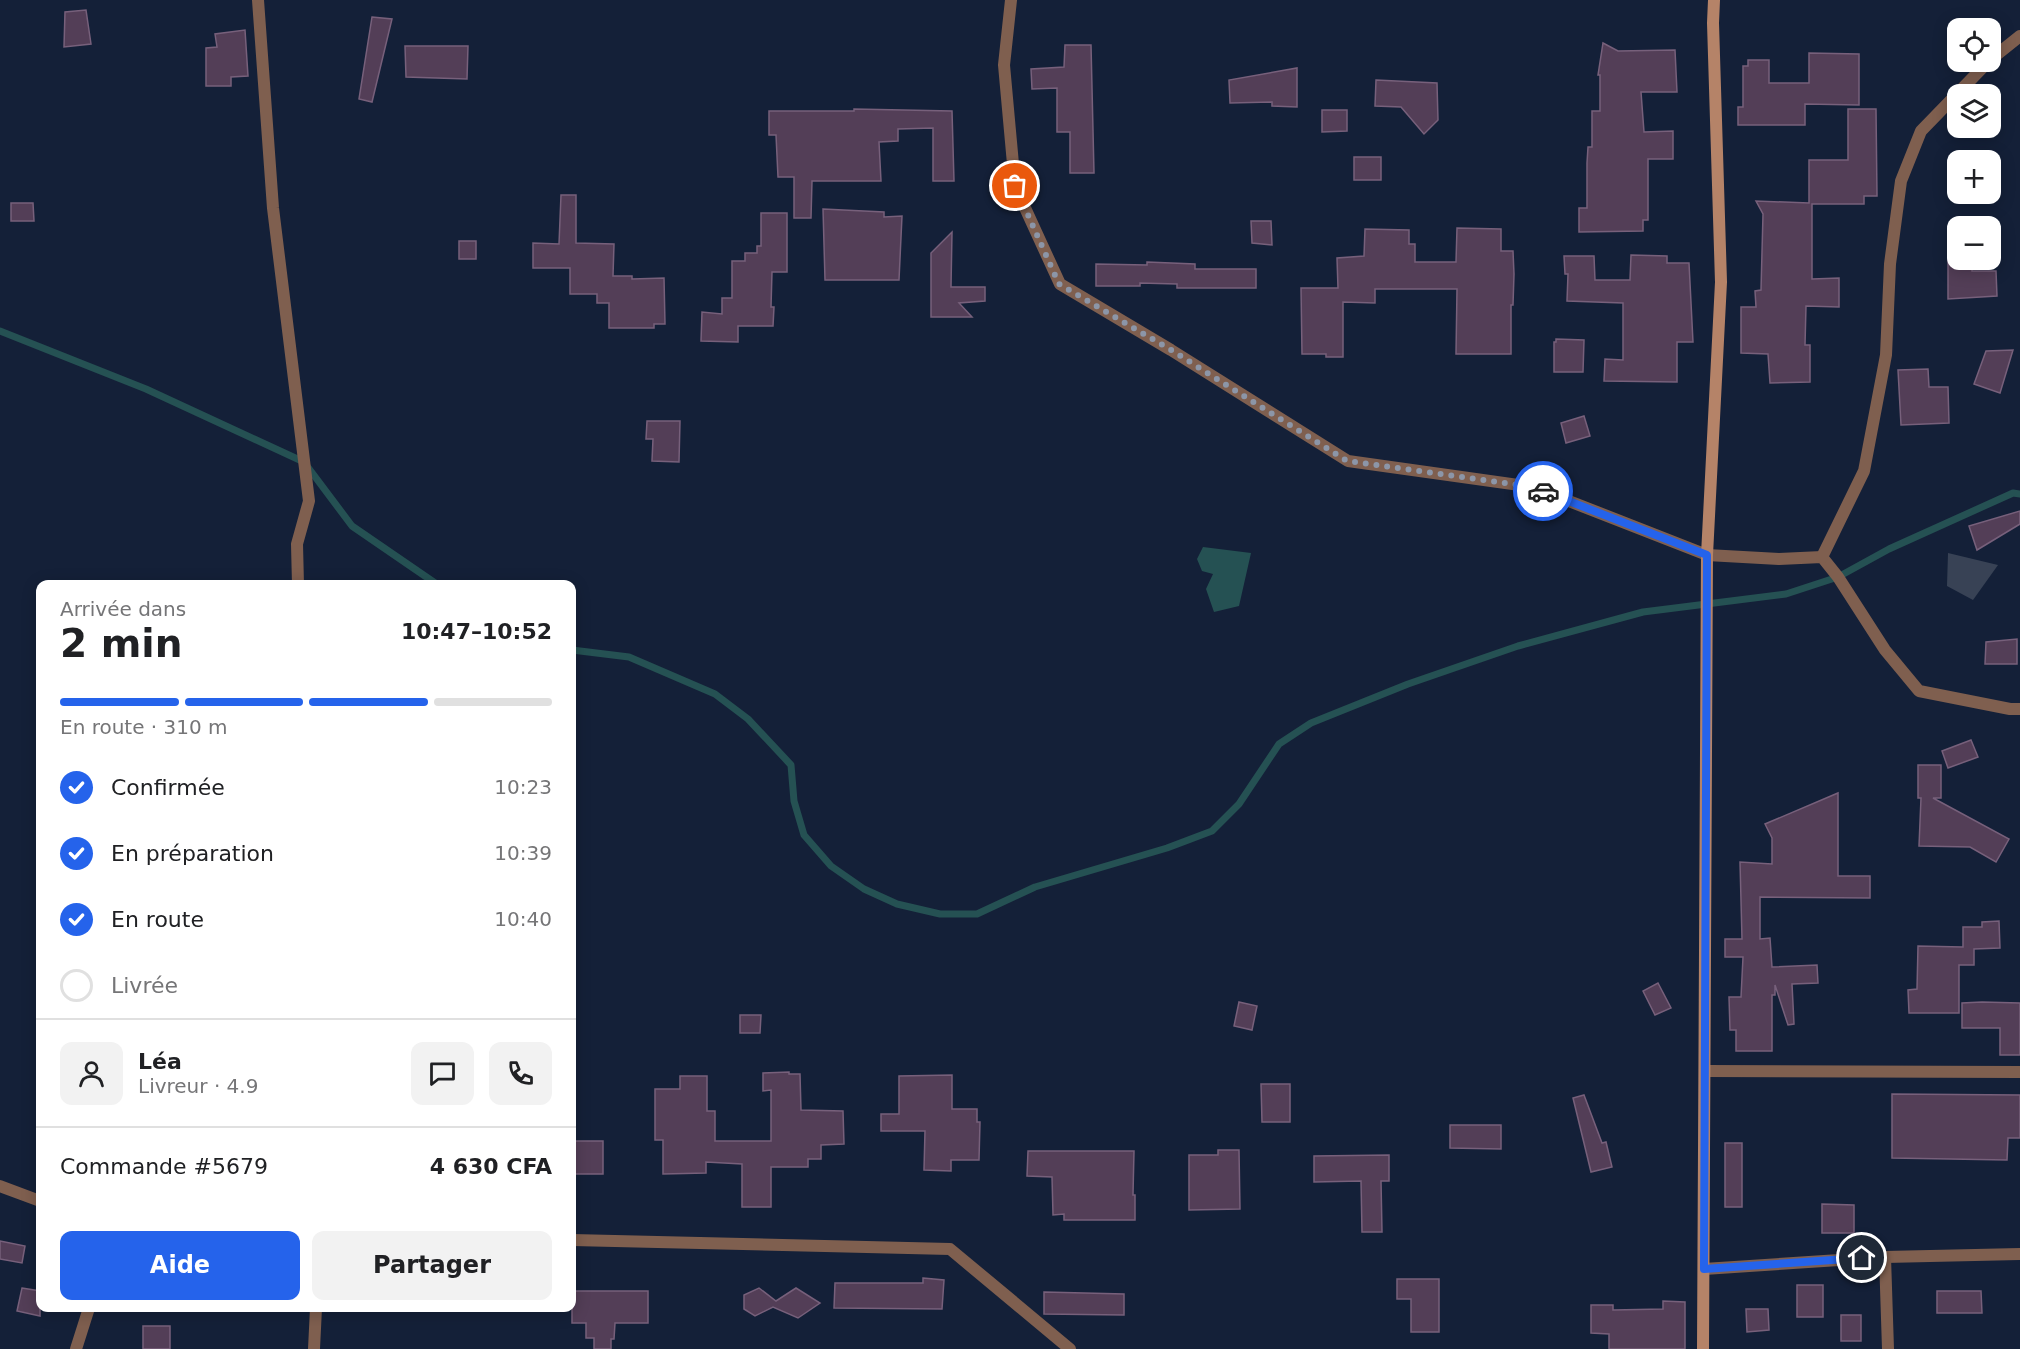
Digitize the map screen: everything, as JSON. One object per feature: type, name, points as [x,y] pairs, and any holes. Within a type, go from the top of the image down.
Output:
[{"type":"street","points":[[258,0],[273,208],[309,501],[297,544],[298,580]]},
{"type":"street","points":[[1011,0],[1004,65],[1015,186],[1059,284],[1171,350],[1347,461],[1533,487],[1707,555],[1779,559],[1822,558]]},
{"type":"street","points":[[1703,1349],[1707,555],[1721,282],[1714,0]]},
{"type":"street","points":[[2001,51],[2020,36]]},
{"type":"street","points":[[1822,558],[1864,471],[1886,356],[1890,264],[1901,181],[1921,131],[1978,72]]},
{"type":"street","points":[[1822,558],[1838,577],[1885,650],[1919,691],[2010,710],[2020,709]]},
{"type":"street","points":[[1705,1071],[2020,1072]]},
{"type":"street","points":[[0,1186],[36,1200]]},
{"type":"street","points":[[576,1239],[950,1249],[1070,1349]]},
{"type":"street","points":[[1704,1269],[1885,1257],[2020,1254]]},
{"type":"street","points":[[1885,1257],[1888,1349]]},
{"type":"street","points":[[76,1349],[88,1312]]},
{"type":"street","points":[[314,1349],[316,1312]]},
{"type":"shaded area","points":[[1203,547],[1251,553],[1239,606],[1214,612],[1206,589],[1213,574],[1202,571],[1197,559]]},
{"type":"shaded area","points":[[1948,553],[1998,565],[1973,600],[1947,586]]},
{"type":"building","points":[[86,10],[91,44],[64,47],[65,12]]},
{"type":"building","points":[[372,17],[392,19],[372,102],[359,99]]},
{"type":"building","points":[[245,30],[248,76],[231,77],[231,86],[206,86],[206,48],[217,47],[215,34]]},
{"type":"building","points":[[1603,43],[1618,51],[1675,50],[1677,92],[1641,92],[1644,132],[1673,131],[1673,159],[1648,159],[1648,220],[1643,220],[1643,231],[1579,232],[1579,208],[1587,208],[1587,163],[1588,147],[1592,147],[1592,111],[1600,111],[1600,75],[1598,75]]},
{"type":"building","points":[[1065,45],[1091,45],[1094,173],[1070,173],[1070,132],[1057,132],[1057,88],[1032,89],[1031,69],[1064,67]]},
{"type":"building","points":[[405,46],[468,46],[467,79],[406,77]]},
{"type":"building","points":[[1809,53],[1859,54],[1859,105],[1805,104],[1805,125],[1738,125],[1738,107],[1743,107],[1743,66],[1748,66],[1748,60],[1769,60],[1769,83],[1809,83]]},
{"type":"building","points":[[1297,68],[1297,107],[1272,106],[1272,102],[1230,103],[1229,80]]},
{"type":"building","points":[[1376,80],[1437,83],[1438,120],[1424,134],[1401,107],[1375,106]]},
{"type":"building","points":[[854,109],[952,111],[954,181],[933,181],[933,128],[898,129],[898,141],[879,142],[881,181],[812,181],[811,218],[794,218],[794,177],[778,177],[776,135],[769,135],[769,111],[854,111]]},
{"type":"building","points":[[1848,109],[1876,109],[1877,196],[1864,196],[1864,204],[1812,204],[1812,279],[1839,278],[1839,307],[1806,306],[1805,345],[1810,345],[1810,382],[1770,383],[1768,354],[1741,353],[1741,307],[1756,307],[1755,291],[1761,290],[1763,214],[1756,201],[1809,203],[1809,160],[1848,160]]},
{"type":"building","points":[[1322,110],[1347,110],[1347,131],[1322,132]]},
{"type":"building","points":[[1354,157],[1381,157],[1381,180],[1354,180]]},
{"type":"building","points":[[561,195],[576,195],[576,243],[614,244],[613,276],[632,276],[632,279],[664,278],[665,324],[654,324],[654,328],[609,328],[609,303],[597,303],[597,294],[570,294],[570,268],[533,268],[533,243],[559,244]]},
{"type":"building","points":[[11,203],[33,203],[34,221],[11,221]]},
{"type":"building","points":[[823,209],[884,212],[884,217],[902,216],[899,280],[825,280]]},
{"type":"building","points":[[761,213],[787,213],[787,272],[772,272],[773,326],[738,326],[738,342],[701,341],[702,312],[722,314],[722,298],[732,298],[732,261],[745,261],[745,253],[757,253],[757,246],[761,246]]},
{"type":"building","points":[[1251,221],[1271,221],[1272,245],[1252,243]]},
{"type":"building","points":[[1457,228],[1501,229],[1501,251],[1513,251],[1511,354],[1456,354],[1457,289],[1375,289],[1375,303],[1343,302],[1343,357],[1302,354],[1301,288],[1338,288],[1337,258],[1364,256],[1365,229],[1409,230],[1409,244],[1415,244],[1415,262],[1456,262]]},
{"type":"building","points":[[952,232],[951,287],[985,287],[985,301],[959,303],[972,317],[931,317],[931,253]]},
{"type":"building","points":[[459,241],[476,241],[476,259],[459,259]]},
{"type":"building","points":[[1631,255],[1667,256],[1667,263],[1689,263],[1693,342],[1677,342],[1677,382],[1604,381],[1605,359],[1623,360],[1623,303],[1567,301],[1568,274],[1565,274],[1564,256],[1594,256],[1595,280],[1630,280]]},
{"type":"building","points":[[1147,262],[1195,264],[1195,269],[1256,269],[1256,288],[1177,288],[1177,284],[1140,283],[1140,286],[1096,286],[1096,264],[1147,265]]},
{"type":"building","points":[[1948,270],[1996,271],[1997,296],[1948,299]]},
{"type":"building","points":[[1556,339],[1584,340],[1583,372],[1554,372],[1554,342]]},
{"type":"building","points":[[2013,350],[2000,393],[1974,384],[1986,351]]},
{"type":"building","points":[[1928,369],[1929,387],[1948,387],[1949,423],[1901,425],[1898,370]]},
{"type":"building","points":[[1584,416],[1590,436],[1566,443],[1561,423]]},
{"type":"building","points":[[647,421],[680,421],[679,462],[652,461],[653,439],[646,439]]},
{"type":"building","points":[[2020,511],[2020,524],[1977,550],[1969,526]]},
{"type":"building","points":[[2017,639],[2017,664],[1985,664],[1986,642]]},
{"type":"building","points":[[1971,740],[1978,757],[1948,768],[1942,751]]},
{"type":"building","points":[[1918,765],[1941,765],[1941,798],[1933,798],[2009,839],[1996,862],[1970,847],[1919,846],[1921,798],[1918,798]]},
{"type":"building","points":[[1838,793],[1838,876],[1870,876],[1870,898],[1760,897],[1760,939],[1770,938],[1772,967],[1817,965],[1818,983],[1792,984],[1794,1024],[1788,1025],[1775,985],[1775,995],[1772,995],[1772,1051],[1736,1051],[1736,1030],[1730,1030],[1729,997],[1741,997],[1743,957],[1725,957],[1725,939],[1742,939],[1740,862],[1772,864],[1772,838],[1765,824]]},
{"type":"building","points":[[1999,921],[2000,948],[1974,949],[1974,965],[1959,965],[1959,1013],[1909,1013],[1908,990],[1917,989],[1918,946],[1963,947],[1963,927],[1982,927],[1982,922]]},
{"type":"building","points":[[1658,983],[1671,1008],[1655,1015],[1643,991]]},
{"type":"building","points":[[1239,1002],[1257,1006],[1252,1030],[1234,1026]]},
{"type":"building","points":[[1962,1003],[2020,1003],[2020,1055],[2000,1055],[2000,1028],[1962,1028]]},
{"type":"building","points":[[740,1015],[761,1015],[760,1033],[740,1033]]},
{"type":"building","points":[[789,1072],[789,1074],[800,1074],[801,1110],[843,1111],[844,1144],[821,1145],[821,1159],[808,1159],[808,1167],[771,1167],[771,1207],[742,1207],[742,1164],[706,1162],[706,1173],[663,1174],[663,1140],[655,1140],[655,1089],[680,1089],[680,1076],[707,1076],[707,1111],[715,1111],[715,1141],[771,1141],[771,1090],[763,1091],[763,1073]]},
{"type":"building","points":[[952,1075],[952,1109],[977,1109],[977,1122],[980,1122],[979,1160],[951,1160],[951,1171],[924,1170],[925,1131],[881,1131],[881,1114],[899,1114],[899,1076]]},
{"type":"building","points":[[1261,1084],[1290,1084],[1290,1122],[1262,1122]]},
{"type":"building","points":[[1892,1094],[2020,1095],[2020,1138],[2008,1138],[2007,1160],[1892,1158]]},
{"type":"building","points":[[1584,1095],[1602,1143],[1606,1142],[1612,1167],[1591,1172],[1573,1098]]},
{"type":"building","points":[[1450,1125],[1501,1125],[1501,1149],[1450,1148]]},
{"type":"building","points":[[576,1141],[603,1141],[603,1174],[576,1174]]},
{"type":"building","points":[[1725,1143],[1742,1143],[1742,1207],[1725,1207]]},
{"type":"building","points":[[1218,1150],[1239,1150],[1240,1209],[1189,1210],[1189,1155],[1218,1155]]},
{"type":"building","points":[[1028,1151],[1134,1151],[1135,1220],[1064,1220],[1064,1214],[1053,1215],[1052,1177],[1027,1176]]},
{"type":"building","points":[[1389,1155],[1389,1181],[1381,1181],[1382,1232],[1362,1232],[1361,1181],[1314,1182],[1314,1156]]},
{"type":"building","points":[[1822,1204],[1854,1205],[1854,1233],[1822,1233]]},
{"type":"building","points":[[0,1241],[25,1246],[22,1263],[0,1259]]},
{"type":"building","points":[[923,1278],[944,1280],[942,1309],[834,1308],[835,1283],[923,1283]]},
{"type":"building","points":[[1397,1279],[1439,1279],[1439,1332],[1411,1332],[1411,1299],[1397,1299]]},
{"type":"building","points":[[1797,1285],[1823,1285],[1823,1317],[1797,1317]]},
{"type":"building","points":[[22,1288],[36,1290],[36,1312],[40,1312],[40,1316],[17,1311]]},
{"type":"building","points":[[759,1288],[776,1301],[796,1288],[820,1303],[798,1318],[773,1307],[755,1316],[744,1309],[744,1295]]},
{"type":"building","points":[[576,1291],[648,1291],[648,1323],[615,1323],[611,1349],[594,1349],[594,1338],[586,1338],[586,1323],[572,1323],[572,1312],[576,1312]]},
{"type":"building","points":[[1937,1291],[1981,1291],[1982,1313],[1937,1313]]},
{"type":"building","points":[[1044,1292],[1124,1294],[1124,1315],[1044,1314]]},
{"type":"building","points":[[1663,1301],[1685,1302],[1685,1349],[1609,1349],[1609,1334],[1591,1333],[1591,1305],[1613,1305],[1613,1310],[1663,1309]]},
{"type":"building","points":[[1746,1309],[1768,1309],[1769,1330],[1747,1332]]},
{"type":"building","points":[[1841,1315],[1861,1315],[1861,1341],[1841,1341]]},
{"type":"building","points":[[143,1326],[170,1326],[170,1349],[143,1349]]},
{"type":"waterway","points":[[0,331],[146,389],[304,462],[352,526],[431,580]]},
{"type":"waterway","points":[[576,650],[629,657],[715,694],[748,719],[791,765],[794,801],[804,835],[831,866],[864,889],[897,904],[940,914],[977,914],[1035,887],[1167,848],[1212,831],[1239,804],[1279,744],[1311,723],[1408,684],[1518,646],[1643,612],[1786,594],[1838,577],[1889,549],[2013,493],[2020,494]]},
{"type":"way so far","points":[[1015,186],[1059,284],[1171,350],[1347,461],[1533,487],[1543,491]]},
{"type":"route","points":[[1543,491],[1707,555],[1704,1269],[1862,1258]]}]
